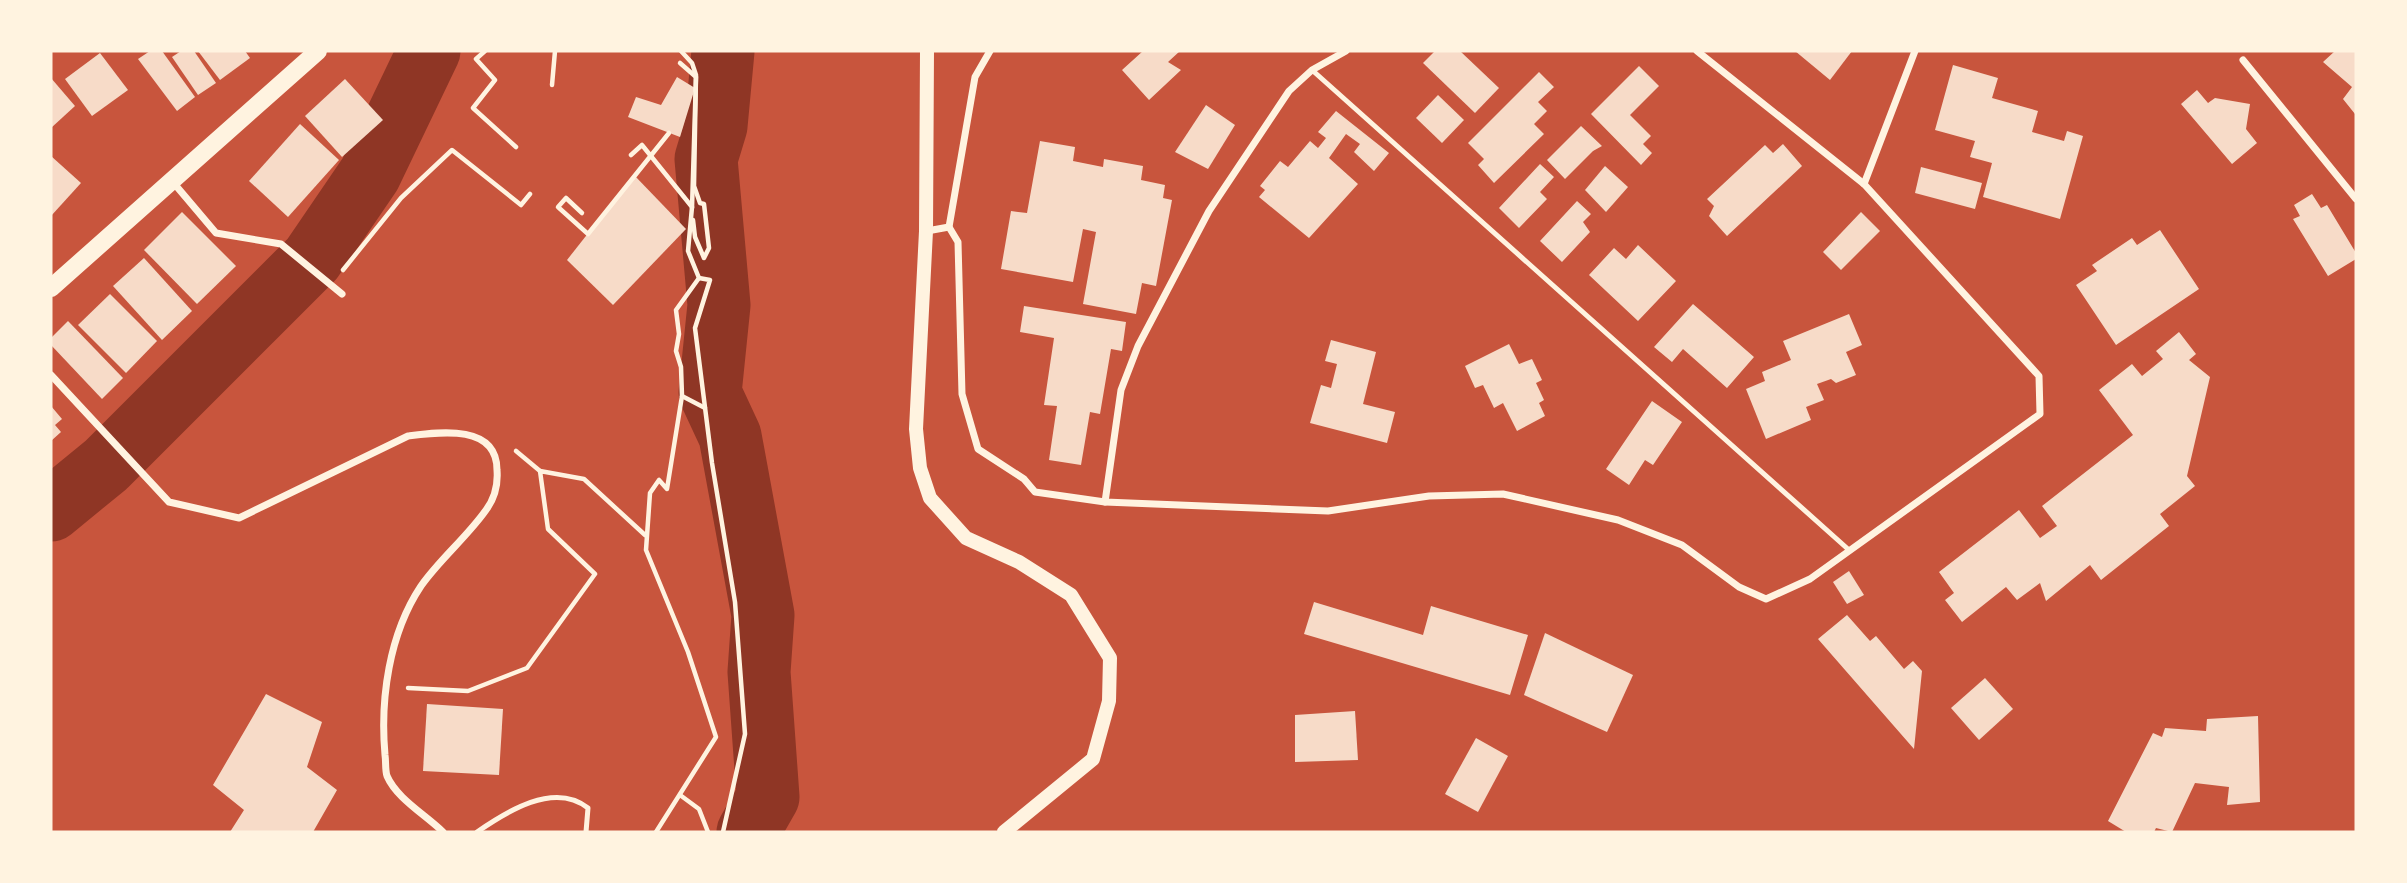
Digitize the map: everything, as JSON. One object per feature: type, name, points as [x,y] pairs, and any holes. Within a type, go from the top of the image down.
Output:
[{"type":"main road","points":[[51,288],[318,51]]},
{"type":"main road","points":[[927,51],[926,231],[916,429],[920,468],[930,498],[966,537],[1019,562],[1071,595],[1110,658],[1110,701],[1093,759],[1004,832]]},
{"type":"street","points":[[990,51],[975,77],[949,227],[958,242],[962,394],[978,449],[1024,479],[1035,492],[1105,502],[1328,511],[1429,496],[1503,494],[1618,520],[1682,545],[1739,587],[1766,599],[1810,579],[2040,414],[2039,376],[1864,184],[1697,51]]},
{"type":"street","points":[[1105,502],[1121,390],[1138,346],[1209,211],[1289,91],[1312,70],[1346,51]]},
{"type":"street","points":[[1864,184],[1915,51]]},
{"type":"street","points":[[2243,60],[2356,198]]},
{"type":"street","points":[[172,181],[216,233],[281,244],[342,294]]},
{"type":"street","points":[[926,231],[949,227]]},
{"type":"street","points":[[51,374],[169,502],[239,518],[408,436],[439,432],[470,434],[491,445],[497,460],[498,484],[488,508],[420,587],[398,634],[386,687],[383,734],[387,776],[406,799],[443,832]]},
{"type":"lane","points":[[1312,70],[1849,550]]},
{"type":"lane","points":[[477,832],[508,811],[536,799],[579,801],[588,808],[586,832]]},
{"type":"path","points":[[485,51],[476,59],[495,80],[473,108],[516,147]]},
{"type":"path","points":[[552,85],[555,51]]},
{"type":"path","points":[[681,51],[692,63],[696,76],[694,186],[688,251],[699,278]]},
{"type":"path","points":[[680,63],[696,76]]},
{"type":"path","points":[[582,213],[566,198],[558,207],[588,234],[669,133]]},
{"type":"path","points":[[631,155],[642,145],[660,163],[692,207],[695,237],[704,258],[709,248],[704,204],[700,202],[694,186]]},
{"type":"path","points":[[331,285],[401,198],[452,150],[520,205],[530,194]]},
{"type":"path","points":[[656,832],[716,737],[688,652],[646,550],[645,535],[650,493],[659,480],[667,489],[671,477],[682,396],[681,367],[676,351],[679,334],[676,310],[699,278]]},
{"type":"path","points":[[699,278],[710,280],[695,328],[712,463],[735,602],[745,734],[723,832]]},
{"type":"path","points":[[682,396],[706,408]]},
{"type":"path","points":[[386,687],[468,691],[527,668],[572,606],[594,574],[548,530],[540,471],[584,479],[645,535]]},
{"type":"path","points":[[680,795],[699,809],[708,832]]},
{"type":"building","points":[[150,51],[162,51],[195,97],[177,111],[138,59]]},
{"type":"building","points":[[181,51],[194,51],[216,83],[198,95],[172,57]]},
{"type":"building","points":[[198,51],[245,51],[250,58],[220,80]]},
{"type":"building","points":[[1143,51],[1180,51],[1168,62],[1181,70],[1149,100],[1122,70]]},
{"type":"building","points":[[1435,51],[1460,51],[1499,88],[1475,113],[1423,63]]},
{"type":"building","points":[[1795,51],[1852,51],[1830,80]]},
{"type":"building","points":[[2335,51],[2356,51],[2355,114],[2343,99],[2352,87],[2323,62]]},
{"type":"building","points":[[100,53],[128,90],[92,116],[65,79]]},
{"type":"building","points":[[1953,65],[1998,78],[1992,98],[2038,111],[2032,132],[2064,141],[2067,131],[2083,136],[2060,219],[1983,197],[1992,163],[1970,157],[1975,141],[1935,130]]},
{"type":"building","points":[[1639,66],[1659,86],[1630,115],[1651,136],[1643,144],[1652,153],[1641,165],[1591,114]]},
{"type":"building","points":[[1539,72],[1554,87],[1538,102],[1547,111],[1534,124],[1544,134],[1494,183],[1478,165],[1484,159],[1468,143]]},
{"type":"building","points":[[677,77],[695,88],[680,137],[628,117],[636,97],[661,105]]},
{"type":"building","points":[[51,78],[75,106],[51,128]]},
{"type":"building","points":[[345,79],[383,120],[342,157],[305,116]]},
{"type":"building","points":[[2197,90],[2208,103],[2215,98],[2250,104],[2246,129],[2257,143],[2232,164],[2181,104]]},
{"type":"building","points":[[1438,95],[1464,120],[1442,143],[1416,118]]},
{"type":"building","points":[[1206,105],[1235,125],[1208,169],[1175,152]]},
{"type":"building","points":[[1336,111],[1389,153],[1374,171],[1354,152],[1360,144],[1346,134],[1329,158],[1358,184],[1309,238],[1259,197],[1265,190],[1260,186],[1280,161],[1288,167],[1310,141],[1318,148],[1326,138],[1318,132]]},
{"type":"building","points":[[300,124],[339,160],[288,217],[249,181]]},
{"type":"building","points":[[1581,126],[1602,146],[1593,151],[1565,179],[1547,160]]},
{"type":"building","points":[[1040,141],[1075,147],[1073,161],[1103,167],[1104,159],[1143,166],[1141,180],[1165,185],[1163,198],[1172,200],[1156,286],[1142,283],[1136,314],[1083,304],[1096,232],[1083,229],[1073,282],[1001,269],[1011,211],[1027,213]]},
{"type":"building","points":[[1783,144],[1802,166],[1727,236],[1709,216],[1714,206],[1707,199],[1765,145],[1773,153]]},
{"type":"building","points":[[51,156],[81,183],[51,216]]},
{"type":"building","points":[[1540,164],[1554,177],[1540,192],[1547,199],[1519,228],[1499,208]]},
{"type":"building","points":[[1605,166],[1628,187],[1606,212],[1585,190]]},
{"type":"building","points":[[1921,167],[1982,183],[1975,209],[1915,193]]},
{"type":"building","points":[[634,175],[686,229],[613,305],[567,260]]},
{"type":"building","points":[[2312,194],[2321,208],[2327,205],[2356,253],[2356,259],[2328,276],[2293,219],[2300,216],[2294,205]]},
{"type":"building","points":[[1577,201],[1591,214],[1583,222],[1590,232],[1562,262],[1540,241]]},
{"type":"building","points":[[182,212],[236,266],[197,304],[144,250]]},
{"type":"building","points":[[1861,212],[1880,231],[1841,270],[1823,252]]},
{"type":"building","points":[[2160,230],[2199,289],[2116,345],[2076,285],[2097,271],[2092,265],[2132,238],[2137,245]]},
{"type":"building","points":[[1638,245],[1676,281],[1638,321],[1589,275],[1614,248],[1626,259]]},
{"type":"building","points":[[144,258],[192,311],[162,340],[113,286]]},
{"type":"building","points":[[110,294],[157,341],[126,373],[78,325]]},
{"type":"building","points":[[1693,304],[1754,357],[1727,388],[1683,349],[1672,362],[1654,347]]},
{"type":"building","points":[[1024,306],[1126,322],[1122,351],[1111,349],[1100,414],[1090,412],[1081,465],[1049,460],[1057,406],[1044,405],[1054,338],[1020,332]]},
{"type":"building","points":[[1849,314],[1862,345],[1846,352],[1856,375],[1836,383],[1831,379],[1817,384],[1824,400],[1806,407],[1811,420],[1766,439],[1746,389],[1765,381],[1762,372],[1791,360],[1783,341]]},
{"type":"building","points":[[68,321],[123,378],[102,399],[51,345],[51,338]]},
{"type":"building","points":[[2179,332],[2196,354],[2189,360],[2210,377],[2187,476],[2195,486],[2160,514],[2169,526],[2101,580],[2090,565],[2046,601],[2040,583],[2017,600],[2006,587],[1962,622],[1945,600],[1954,593],[1939,572],[2019,510],[2040,538],[2057,526],[2042,506],[2133,435],[2099,390],[2132,364],[2142,376],[2163,359],[2156,351]]},
{"type":"building","points":[[1331,340],[1376,352],[1363,404],[1395,412],[1387,443],[1310,423],[1321,385],[1331,388],[1337,364],[1325,361]]},
{"type":"building","points":[[1509,344],[1519,364],[1532,359],[1542,380],[1536,383],[1544,400],[1539,403],[1545,416],[1517,431],[1503,403],[1494,408],[1483,385],[1475,388],[1465,366]]},
{"type":"building","points":[[1652,401],[1682,422],[1653,465],[1645,460],[1629,485],[1606,469]]},
{"type":"building","points":[[51,406],[62,419],[55,425],[61,432],[51,441]]},
{"type":"building","points":[[1849,571],[1864,595],[1847,604],[1833,582]]},
{"type":"building","points":[[1314,602],[1423,635],[1431,606],[1528,635],[1510,695],[1304,634]]},
{"type":"building","points":[[1847,615],[1870,641],[1876,636],[1904,669],[1913,661],[1922,671],[1914,749],[1818,639]]},
{"type":"building","points":[[1545,633],[1633,675],[1607,732],[1524,695]]},
{"type":"building","points":[[1985,678],[2013,709],[1979,740],[1951,708]]},
{"type":"building","points":[[266,694],[322,722],[307,767],[337,790],[313,832],[230,832],[244,810],[213,785]]},
{"type":"building","points":[[427,704],[503,709],[499,775],[423,771]]},
{"type":"building","points":[[1355,711],[1358,760],[1295,762],[1295,715]]},
{"type":"building","points":[[2258,716],[2260,802],[2227,805],[2229,787],[2195,783],[2172,832],[2156,828],[2154,832],[2126,832],[2108,821],[2153,733],[2162,737],[2165,728],[2206,731],[2207,719]]},
{"type":"building","points":[[1476,738],[1508,756],[1478,812],[1445,794]]},
{"type":"waterway","points":[[51,510],[106,465],[312,259],[370,174],[429,51]]},
{"type":"waterway","points":[[723,51],[716,126],[706,159],[719,305],[710,393],[730,436],[763,615],[759,672],[768,797],[748,832]]}]
